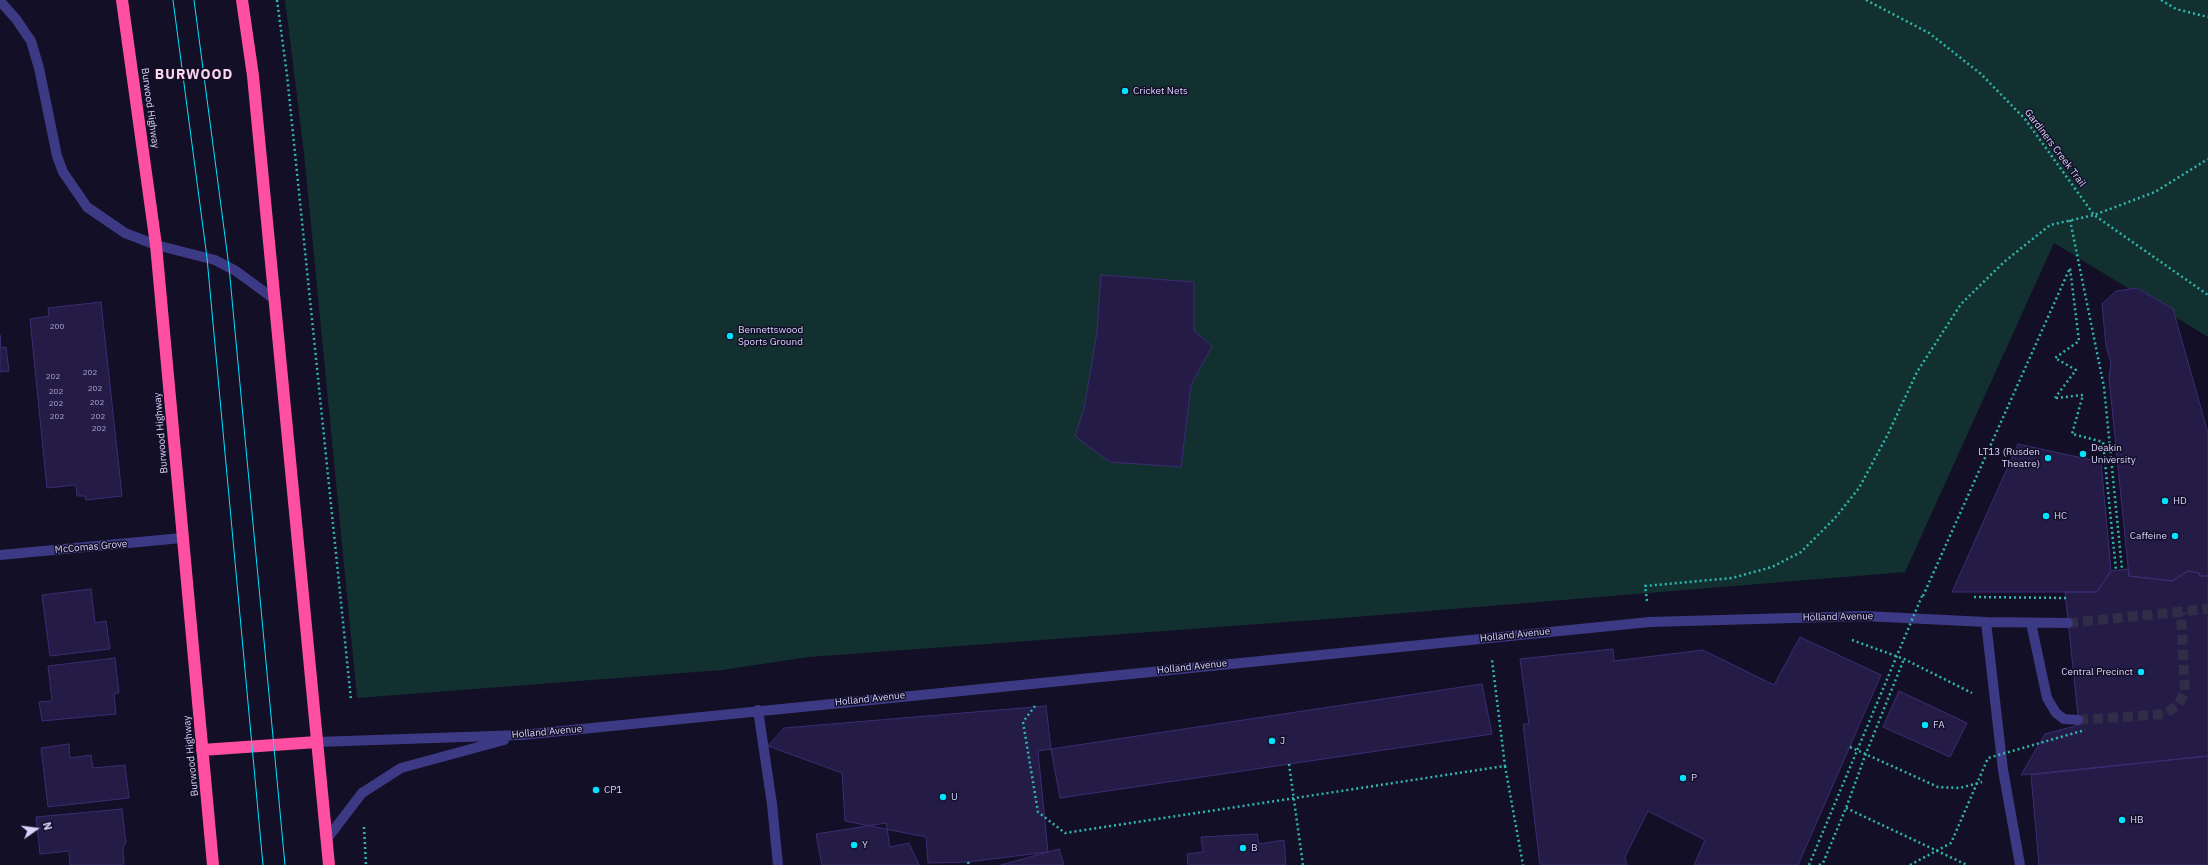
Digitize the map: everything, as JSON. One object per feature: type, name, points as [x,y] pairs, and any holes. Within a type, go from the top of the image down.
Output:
[{"type":"highway","name":"Burwood Highway","points":[[122,0],[156,245],[213,865]]},
{"type":"highway","points":[[242,0],[253,76],[329,865]]},
{"type":"highway","points":[[202,750],[317,742]]},
{"type":"street","points":[[0,1],[16,18],[31,41],[39,68],[57,156],[63,172],[74,191],[87,207],[99,217],[125,233],[156,245],[215,260],[236,271],[274,299]]},
{"type":"street","name":"McComas Grove","points":[[0,555],[182,538]]},
{"type":"street","name":"Holland Avenue","points":[[317,742],[522,735],[758,710],[1650,622],[1864,616],[2030,624],[2068,623]]},
{"type":"street","points":[[1986,622],[2003,770],[2020,865]]},
{"type":"street","points":[[2030,624],[2047,698],[2056,713],[2064,719],[2078,720]]},
{"type":"street","points":[[758,710],[778,865]]},
{"type":"street","points":[[326,840],[362,793],[401,768],[522,735]]},
{"type":"path","points":[[277,0],[288,83],[351,700]]},
{"type":"path","name":"Gardiners Creek Trail","points":[[1866,0],[1929,33],[1982,74],[2025,119],[2094,215],[2208,295]]},
{"type":"path","points":[[2161,0],[2176,9],[2208,17]]},
{"type":"path","points":[[1650,622],[1645,586],[1732,578],[1772,567],[1801,552],[1835,518],[1859,488],[1888,434],[1917,372],[1962,304],[2004,262],[2050,225],[2094,215],[2155,192],[2208,159]]},
{"type":"path","points":[[2070,220],[2104,387],[2122,569]]},
{"type":"path","points":[[1809,865],[1922,596],[2070,268],[2079,342],[2055,358],[2076,370],[2055,398],[2083,395],[2072,434],[2103,442],[2116,570]]},
{"type":"path","points":[[1922,596],[1930,596]]},
{"type":"path","points":[[1970,597],[2066,598]]},
{"type":"path","points":[[1846,638],[1904,659],[1995,705]]},
{"type":"path","points":[[1492,655],[1505,766],[1523,865]]},
{"type":"path","points":[[1821,864],[1846,808],[1904,659]]},
{"type":"path","points":[[1910,865],[1951,843],[1988,758],[2085,730]]},
{"type":"path","points":[[1850,748],[1865,756],[1938,787],[1960,788],[1982,783],[2003,770]]},
{"type":"path","points":[[1289,764],[1303,865]]},
{"type":"path","points":[[1038,812],[1065,832],[1505,766]]},
{"type":"path","points":[[1846,808],[1967,865]]},
{"type":"path","points":[[364,824],[366,865]]},
{"type":"green space","points":[[285,0],[2208,0],[2208,337],[2054,243],[1905,572],[1355,617],[809,657],[722,670],[357,698],[304,153]]},
{"type":"building","points":[[1101,275],[1194,282],[1194,331],[1212,346],[1191,385],[1181,467],[1110,462],[1075,436],[1084,409],[1097,332]]},
{"type":"building","name":"HD","points":[[2137,288],[2173,309],[2208,433],[2208,576],[2200,576],[2199,573],[2188,571],[2172,581],[2129,576],[2109,378],[2111,363],[2106,346],[2102,304],[2116,291]]},
{"type":"building","points":[[101,302],[122,496],[86,500],[85,496],[77,496],[76,485],[47,488],[30,319],[49,316],[48,308]]},
{"type":"building","points":[[0,335],[1,348],[6,347],[9,371],[0,372]]},
{"type":"building","name":"HC","points":[[2018,444],[2101,462],[2111,571],[2097,592],[1952,592]]},
{"type":"building","name":"Central Precinct","points":[[2128,569],[2129,576],[2172,581],[2188,571],[2199,573],[2200,576],[2208,576],[2208,756],[2021,775],[2045,734],[2079,725],[2065,592],[2097,592],[2111,571]]},
{"type":"building","points":[[91,589],[95,623],[106,621],[110,649],[50,656],[42,595]]},
{"type":"building","name":"P","points":[[1800,637],[1881,675],[1798,865],[1694,865],[1705,840],[1648,811],[1625,857],[1627,865],[1540,865],[1523,724],[1529,724],[1520,659],[1613,649],[1614,661],[1703,650],[1774,685]]},
{"type":"building","points":[[115,658],[119,693],[114,694],[116,714],[42,721],[39,702],[52,701],[48,666]]},
{"type":"building","name":"J","points":[[1482,684],[1492,734],[1060,798],[1051,749]]},
{"type":"building","name":"FA","points":[[1899,691],[1967,723],[1950,757],[1883,727]]},
{"type":"building","name":"U","points":[[1046,706],[1051,749],[1038,751],[1048,852],[968,862],[928,863],[926,837],[845,821],[842,773],[768,746],[784,728]]},
{"type":"building","points":[[69,744],[70,758],[91,755],[93,768],[125,765],[129,798],[48,807],[41,748]]},
{"type":"building","name":"HB","points":[[2208,756],[2208,865],[2039,865],[2031,775]]},
{"type":"building","points":[[122,809],[126,843],[123,847],[124,865],[70,865],[69,851],[40,854],[36,817]]},
{"type":"building","name":"Y","points":[[886,823],[890,847],[909,843],[919,865],[822,865],[816,834]]},
{"type":"building","name":"B","points":[[1257,834],[1259,844],[1284,840],[1286,865],[1188,865],[1187,854],[1203,852],[1201,837]]},
{"type":"building","points":[[1059,849],[1064,865],[1001,865],[1048,852]]},
{"type":"tunnel","points":[[2068,623],[2208,609]]},
{"type":"tunnel","points":[[2078,720],[2165,714],[2178,705],[2185,692],[2181,612]]},
{"type":"tram line","points":[[173,0],[207,258],[263,865]]},
{"type":"tram line","points":[[194,0],[229,267],[285,865]]},
{"type":"place","name":"Cricket Nets","points":[[1125,91]]},
{"type":"place","name":"Bennettswood Sports Ground","points":[[730,336]]},
{"type":"place","name":"Deakin University","points":[[2083,454]]},
{"type":"place","name":"LT13 (Rusden Theatre)","points":[[2048,458]]},
{"type":"place","name":"HD","points":[[2165,501]]},
{"type":"place","name":"HC","points":[[2046,516]]},
{"type":"place","name":"Caffeine","points":[[2175,536]]},
{"type":"place","name":"Central Precinct","points":[[2141,672]]},
{"type":"place","name":"FA","points":[[1925,725]]},
{"type":"place","name":"J","points":[[1272,741]]},
{"type":"place","name":"P","points":[[1683,778]]},
{"type":"place","name":"CP1","points":[[596,790]]},
{"type":"place","name":"U","points":[[943,797]]},
{"type":"place","name":"HB","points":[[2122,820]]},
{"type":"place","name":"Y","points":[[854,845]]},
{"type":"place","name":"B","points":[[1243,848]]},
{"type":"district","name":"BURWOOD","points":[[194,75]]}]
